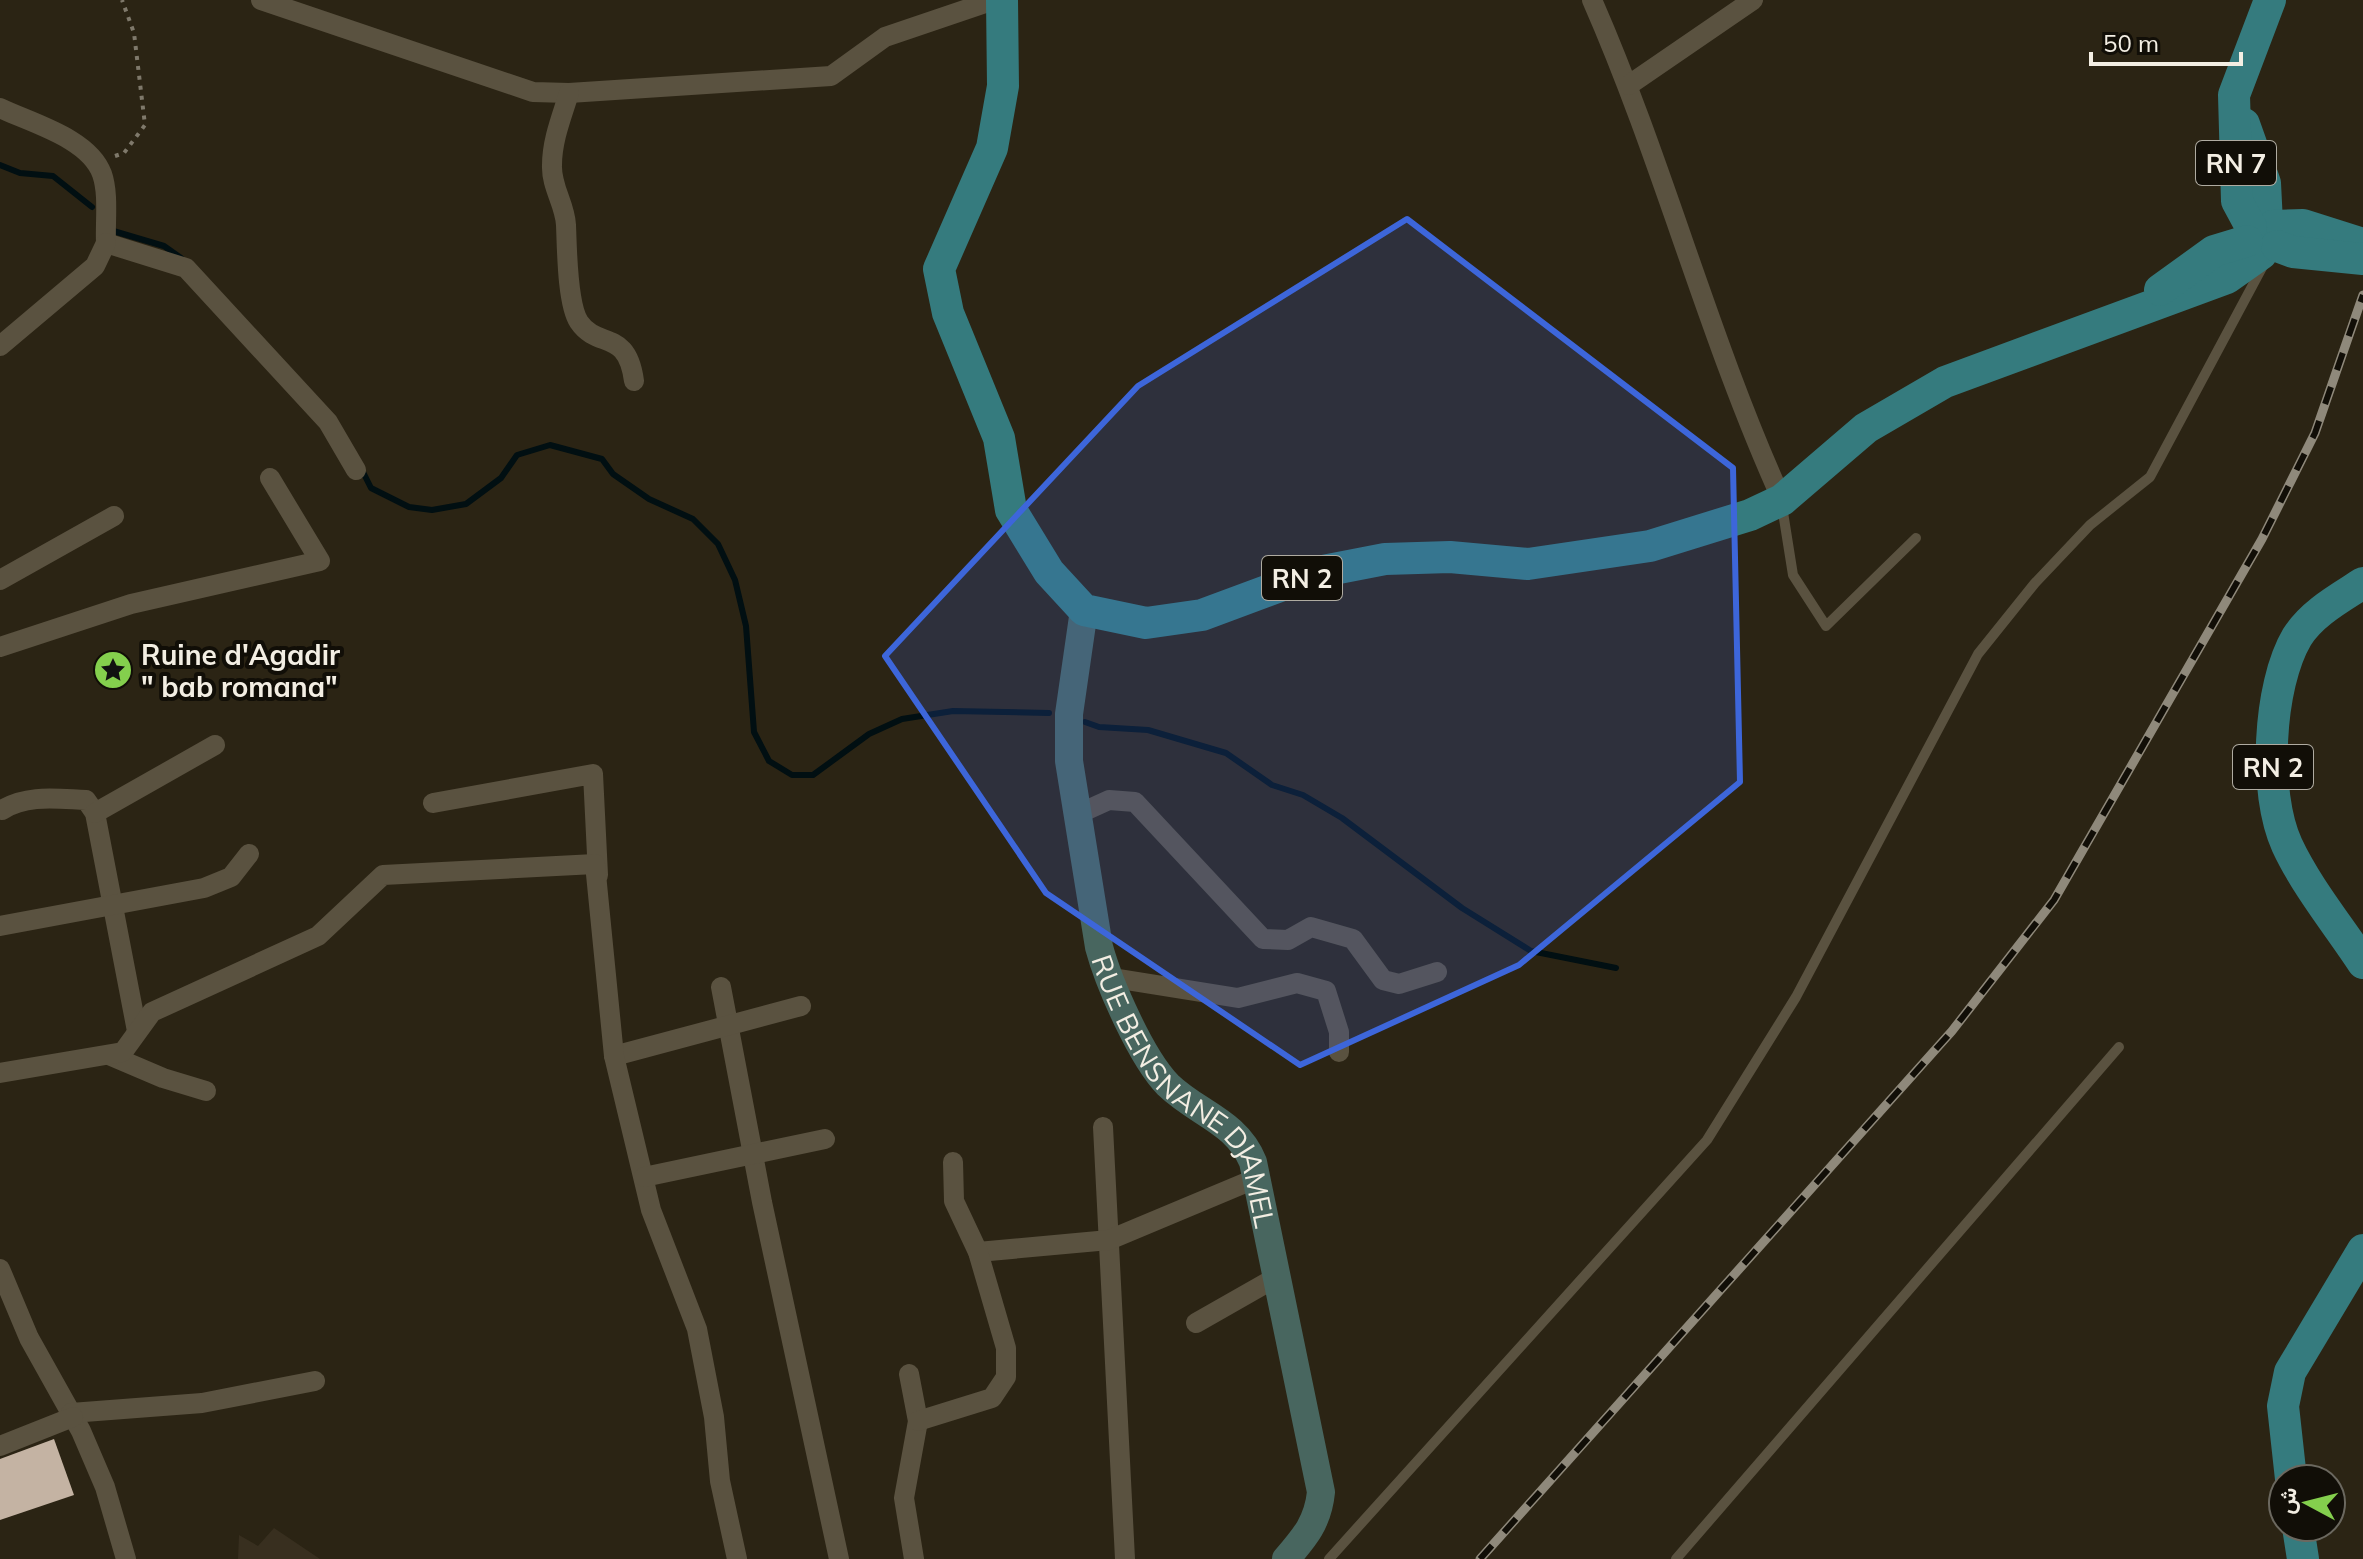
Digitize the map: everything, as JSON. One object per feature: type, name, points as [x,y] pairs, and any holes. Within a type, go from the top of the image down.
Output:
[{"type":"main road","points":[[1002,0],[1003,86],[992,148],[939,269],[948,313],[999,438],[1011,510],[1049,572],[1084,610]]},
{"type":"main road","name":"RN 7","points":[[2264,239],[2265,183],[2234,95],[2270,0]]},
{"type":"main road","points":[[2264,239],[2303,225],[2363,244]]},
{"type":"main road","points":[[2264,239],[2293,252],[2363,259]]},
{"type":"main road","name":"RN 2","points":[[1084,610],[1146,623],[1202,615],[1318,572],[1385,559],[1450,557],[1528,564],[1650,546],[1750,515],[1782,500],[1866,428],[1945,382],[2227,278],[2264,239]]},
{"type":"main road","name":"RN 2","points":[[2363,583],[2324,608],[2298,636],[2282,674],[2274,723],[2273,783],[2277,818],[2287,845],[2363,963]]},
{"type":"main road","name":"RUE BENSNANE DJAMEL","points":[[1084,610],[1069,714],[1076,815],[1107,977],[1153,1064],[1169,1085],[1240,1136],[1257,1178],[1321,1492],[1319,1513],[1310,1532],[1286,1559]]},
{"type":"main road","points":[[2289,1463],[2283,1406],[2290,1372],[2363,1250]]},
{"type":"street","points":[[261,0],[533,92],[569,93],[831,76],[885,37],[994,0]]},
{"type":"street","points":[[1592,0],[1629,85],[1742,412],[1782,500]]},
{"type":"street","points":[[1629,85],[1753,0]]},
{"type":"street","points":[[569,93],[555,140],[552,180],[566,224],[566,260],[576,317],[585,329],[622,348],[632,365],[634,381]]},
{"type":"street","points":[[0,108],[48,126],[96,160],[103,177],[106,243],[95,266],[0,346]]},
{"type":"street","points":[[106,243],[186,268],[328,422],[356,470]]},
{"type":"street","points":[[0,647],[131,604],[320,561],[270,478]]},
{"type":"street","points":[[0,580],[114,516]]},
{"type":"street","points":[[95,813],[215,745]]},
{"type":"street","points":[[433,803],[593,774],[598,887]]},
{"type":"street","points":[[2,810],[16,802],[47,798],[86,800],[95,813],[137,1031]]},
{"type":"street","points":[[1076,815],[1109,800],[1135,802],[1263,939],[1288,940],[1311,927],[1353,939],[1383,980],[1399,984],[1437,972]]},
{"type":"street","points":[[0,926],[114,908],[204,888],[231,877],[249,854]]},
{"type":"street","points":[[0,1073],[123,1052],[152,1012],[318,936],[383,875],[595,864],[614,1056],[651,1210],[697,1329],[714,1417],[720,1481],[737,1559]]},
{"type":"street","points":[[1107,977],[1238,998],[1297,983],[1326,991],[1339,1032],[1339,1052]]},
{"type":"street","points":[[721,987],[839,1559]]},
{"type":"street","points":[[614,1056],[801,1006]]},
{"type":"street","points":[[109,1055],[163,1078],[206,1091]]},
{"type":"street","points":[[1103,1127],[1125,1559]]},
{"type":"street","points":[[644,1177],[825,1139]]},
{"type":"street","points":[[918,1421],[992,1398],[1006,1377],[1006,1348],[978,1252],[954,1201],[953,1162]]},
{"type":"street","points":[[978,1252],[1109,1240],[1257,1178]]},
{"type":"street","points":[[0,1269],[29,1338],[72,1415],[105,1487],[126,1559]]},
{"type":"street","points":[[1196,1323],[1275,1278]]},
{"type":"street","points":[[909,1374],[918,1421],[904,1498],[914,1559]]},
{"type":"street","points":[[2,1440],[72,1415],[202,1403],[315,1381]]},
{"type":"lane","points":[[1329,1559],[1707,1140],[1796,997],[1978,654],[2035,583],[2090,525],[2150,477],[2264,239]]},
{"type":"lane","points":[[1782,500],[1793,575],[1826,626],[1916,538]]},
{"type":"lane","points":[[1676,1559],[2119,1047]]},
{"type":"path","points":[[96,160],[124,153],[145,125],[143,82],[134,33],[122,0]]},
{"type":"highlighted area","points":[[1407,219],[1733,468],[1740,782],[1519,965],[1300,1065],[1046,893],[885,656],[1138,386]]},
{"type":"shaded area","points":[[274,1528],[320,1559],[238,1559],[239,1535],[258,1546]]},
{"type":"building","points":[[54,1439],[74,1495],[0,1520],[0,1459]]},
{"type":"waterway","points":[[0,165],[20,173],[53,176],[92,207]]},
{"type":"waterway","points":[[110,230],[164,246],[181,258]]},
{"type":"waterway","points":[[361,468],[371,488],[409,507],[432,510],[466,504],[501,478],[517,455],[550,445],[602,459],[613,474],[649,499],[693,519],[718,544],[735,580],[746,626],[754,732],[769,761],[792,775],[813,775],[869,734],[902,719],[953,711],[1049,713]]},
{"type":"waterway","points":[[1085,722],[1099,727],[1148,730],[1226,753],[1272,785],[1303,795],[1342,818],[1462,908],[1531,951],[1616,968]]},
{"type":"railway","points":[[1480,1559],[1952,1031],[2054,900],[2262,539],[2315,433],[2363,295]]},
{"type":"place","name":"Ruine d'Agadir \" bab romana\"","points":[[113,670]]}]
